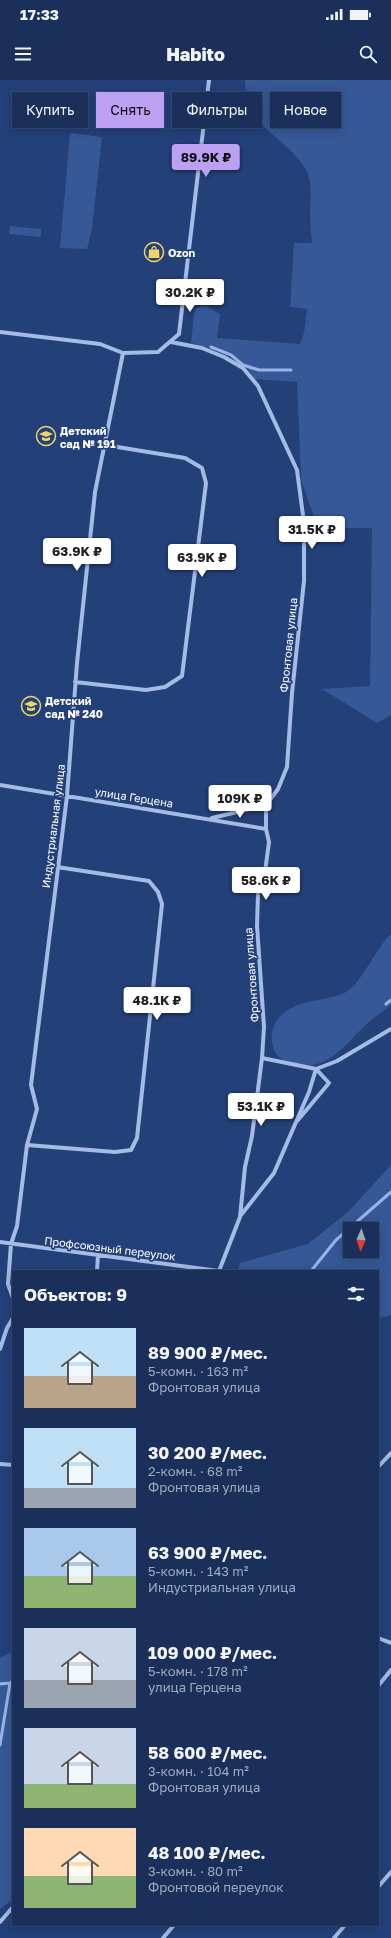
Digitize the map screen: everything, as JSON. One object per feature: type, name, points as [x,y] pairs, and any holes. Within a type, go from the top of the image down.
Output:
[{"type":"street","points":[[0,332],[100,344],[122,353],[158,352],[179,334],[209,80]]},
{"type":"street","name":"Фронтовая улица","points":[[171,342],[202,348],[224,357],[243,368],[258,386],[297,470],[304,523],[304,581],[292,693],[287,767],[278,789],[266,804],[266,829],[269,842],[265,872],[258,894],[257,926],[264,1027],[262,1058],[252,1136],[245,1167],[240,1217],[219,1270]]},
{"type":"street","name":"Индустриальная улица","points":[[12,1295],[8,1284],[11,1244],[17,1226],[27,1145],[37,1109],[31,1085],[67,796],[94,492],[105,445],[122,353]]},
{"type":"street","points":[[76,682],[146,690],[165,686],[182,676],[206,483],[202,468],[185,458],[105,445]]},
{"type":"street","name":"улица Герцена","points":[[0,785],[266,829]]},
{"type":"street","points":[[209,819],[266,804]]},
{"type":"street","points":[[27,1145],[115,1152],[131,1150],[137,1138],[162,904],[158,892],[149,881],[57,867]]},
{"type":"street","points":[[262,1058],[316,1069],[337,1061],[391,1029]]},
{"type":"street","points":[[240,1217],[274,1173],[309,1092],[316,1069]]},
{"type":"street","points":[[295,1123],[329,1084],[316,1069]]},
{"type":"street","name":"Профсоюзный переулок","points":[[0,1242],[211,1270]]},
{"type":"street","points":[[97,1270],[98,1255]]},
{"type":"street","points":[[0,1349],[6,1328],[12,1319]]},
{"type":"street","points":[[379,1466],[391,1453]]},
{"type":"street","points":[[0,1464],[12,1465]]},
{"type":"street","points":[[379,1638],[391,1643]]},
{"type":"street","points":[[379,1685],[391,1670]]},
{"type":"street","points":[[379,1886],[391,1872]]},
{"type":"street","points":[[0,1922],[12,1908]]},
{"type":"street","points":[[163,1938],[173,1926]]},
{"type":"street","points":[[334,1938],[344,1926]]},
{"type":"shaded area","points":[[245,80],[391,80],[391,715],[377,723],[322,689],[370,686],[372,528],[318,528],[301,480],[297,382],[254,379],[248,369],[229,356],[214,349],[191,343],[194,314],[197,308],[206,306],[220,314],[217,338],[300,344],[304,333],[307,309],[290,307],[294,243],[312,243],[310,218],[311,189],[309,176],[303,165],[294,154],[262,124],[262,92],[246,92]]},
{"type":"shaded area","points":[[70,133],[102,137],[92,229],[87,249],[60,248]]},
{"type":"shaded area","points":[[10,226],[41,229],[41,237],[9,234]]},
{"type":"shaded area","points":[[391,934],[391,1005],[369,1022],[330,1059],[307,1066],[299,1066],[284,1061],[274,1050],[272,1042],[273,1029],[282,1014],[298,1005],[335,996],[350,989],[362,975],[380,947]]},
{"type":"shaded area","points":[[391,1165],[391,1315],[379,1319],[379,1270],[237,1270],[240,1263],[308,1244],[349,1211]]},
{"type":"shaded area","points":[[12,1652],[12,1900],[0,1909],[0,1658]]},
{"type":"waterway","points":[[211,347],[231,355],[243,365],[259,370],[291,370]]},
{"type":"waterway","points":[[386,1004],[391,1000]]},
{"type":"waterway","points":[[312,1270],[336,1240],[391,1192]]},
{"type":"waterway","points":[[0,1684],[12,1682]]},
{"type":"waterway","points":[[0,1745],[10,1683]]},
{"type":"place","name":"Ozon","points":[[154,252]]},
{"type":"place","name":"Детский сад № 191","points":[[46,436]]},
{"type":"place","name":"Детский сад № 240","points":[[31,706]]}]
